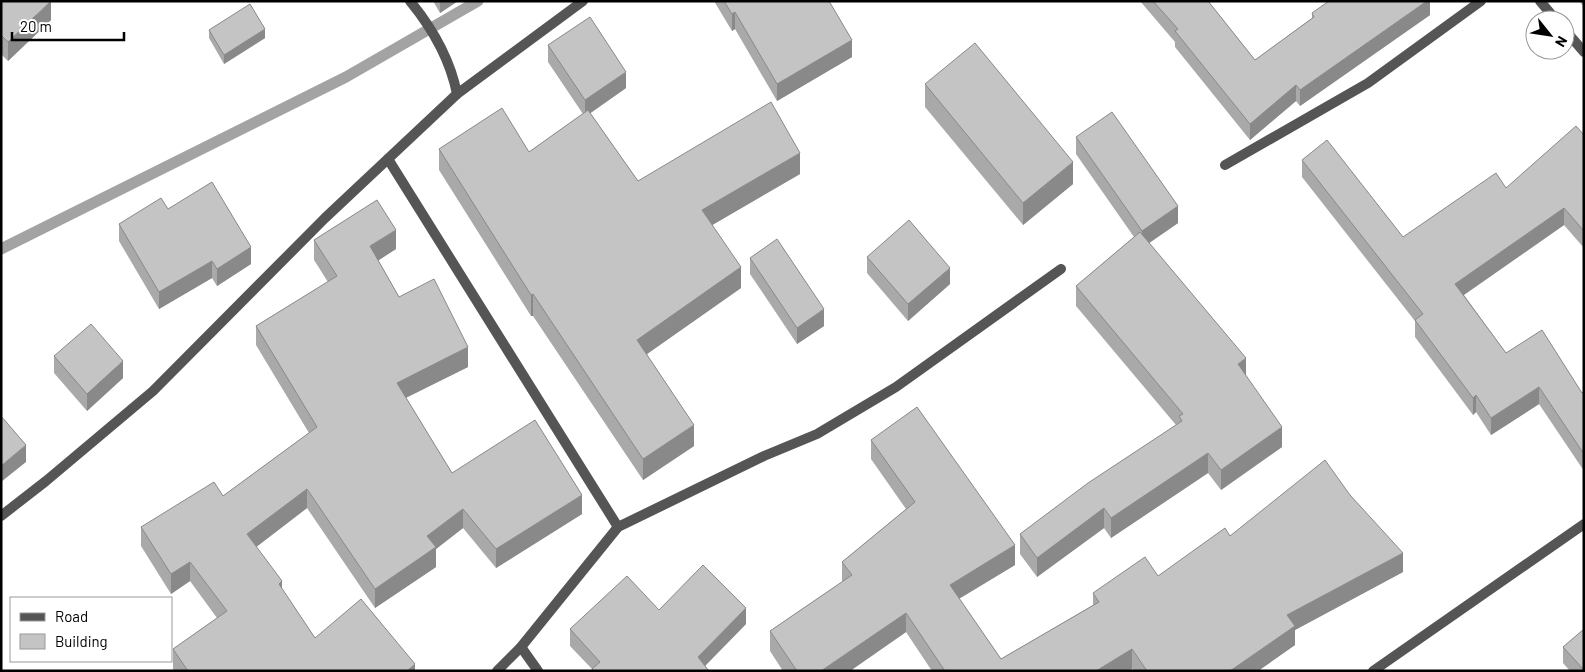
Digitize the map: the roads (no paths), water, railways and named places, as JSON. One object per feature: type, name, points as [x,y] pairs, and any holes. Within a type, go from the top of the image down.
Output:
[{"type":"street","points":[[410,1],[430,26],[452,69],[457,94]]},
{"type":"street","points":[[1,516],[154,391],[388,158],[457,94],[583,1]]},
{"type":"street","points":[[1225,165],[1368,83],[1481,1]]},
{"type":"street","points":[[1575,42],[1584,52]]},
{"type":"street","points":[[388,158],[618,527]]},
{"type":"street","points":[[497,671],[520,647],[618,527],[764,456],[817,434],[896,387],[1061,269]]},
{"type":"street","points":[[1374,671],[1584,524]]},
{"type":"street","points":[[520,647],[538,671]]},
{"type":"waterway","points":[[1,249],[346,77],[478,1]]}]
